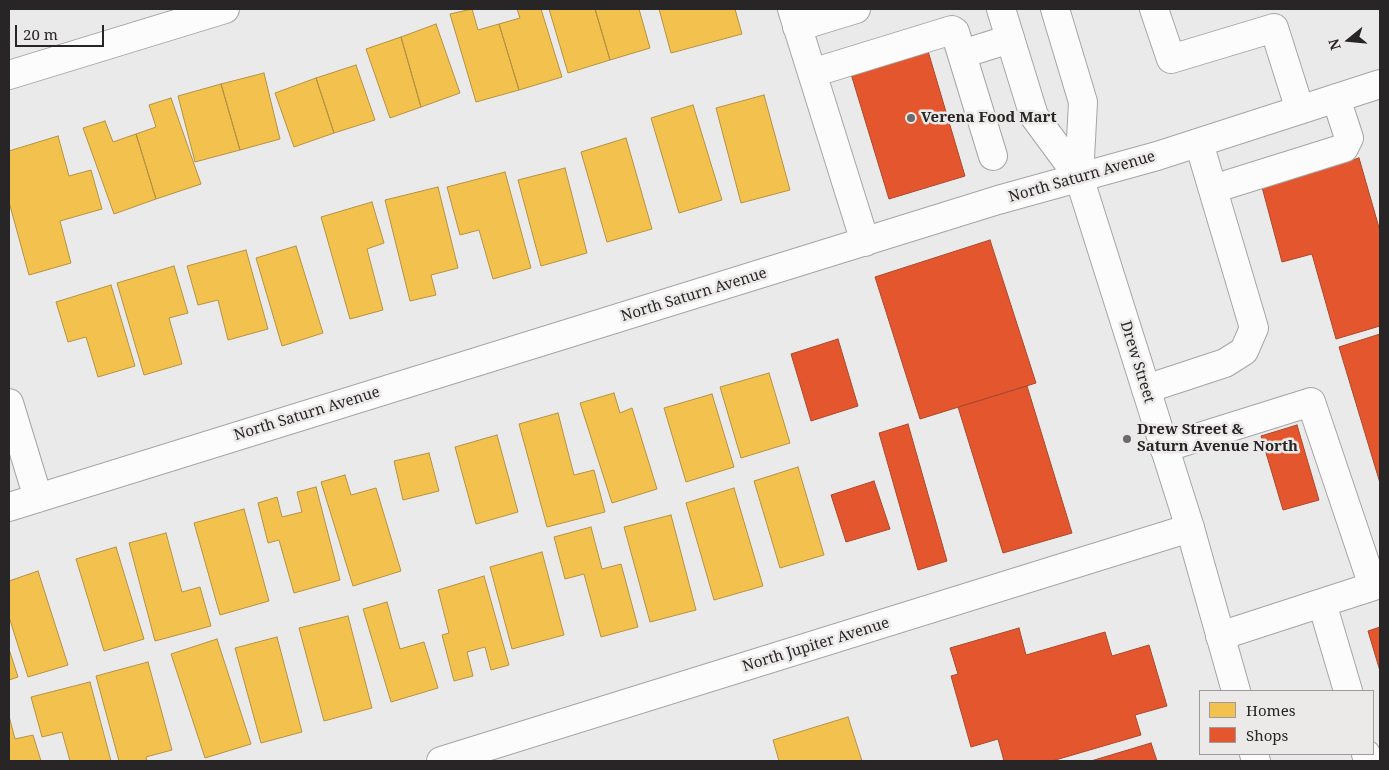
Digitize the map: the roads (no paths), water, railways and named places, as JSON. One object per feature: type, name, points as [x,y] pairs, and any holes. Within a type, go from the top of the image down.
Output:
[{"type":"street","points":[[9,75],[224,9]]},
{"type":"street","points":[[856,9],[794,18],[865,242]]},
{"type":"street","name":"Drew Street","points":[[1001,9],[1034,116],[1079,177],[1190,528],[1236,690]]},
{"type":"street","points":[[1154,9],[1171,59],[1277,19],[1300,110]]},
{"type":"street","name":"Drew Street","points":[[1058,10],[1084,102],[1079,177]]},
{"type":"street","points":[[812,73],[949,30],[955,32],[994,156]]},
{"type":"street","points":[[962,54],[1010,39]]},
{"type":"street","name":"North Saturn Avenue","points":[[9,507],[865,242],[1199,142],[1380,84]]},
{"type":"street","points":[[1213,189],[1344,148],[1349,138],[1336,98]]},
{"type":"street","points":[[1146,389],[1225,363],[1244,351],[1254,328],[1199,142]]},
{"type":"street","points":[[1164,448],[1311,402],[1377,585],[1220,636]]},
{"type":"street","points":[[9,403],[38,498]]},
{"type":"street","name":"North Jupiter Avenue","points":[[441,761],[1190,528]]},
{"type":"street","points":[[1322,603],[1348,690]]},
{"type":"place","name":"Verena Food Mart","points":[[911,118]]},
{"type":"place","name":"Drew Street & Saturn Avenue North","points":[[1127,439]]}]
